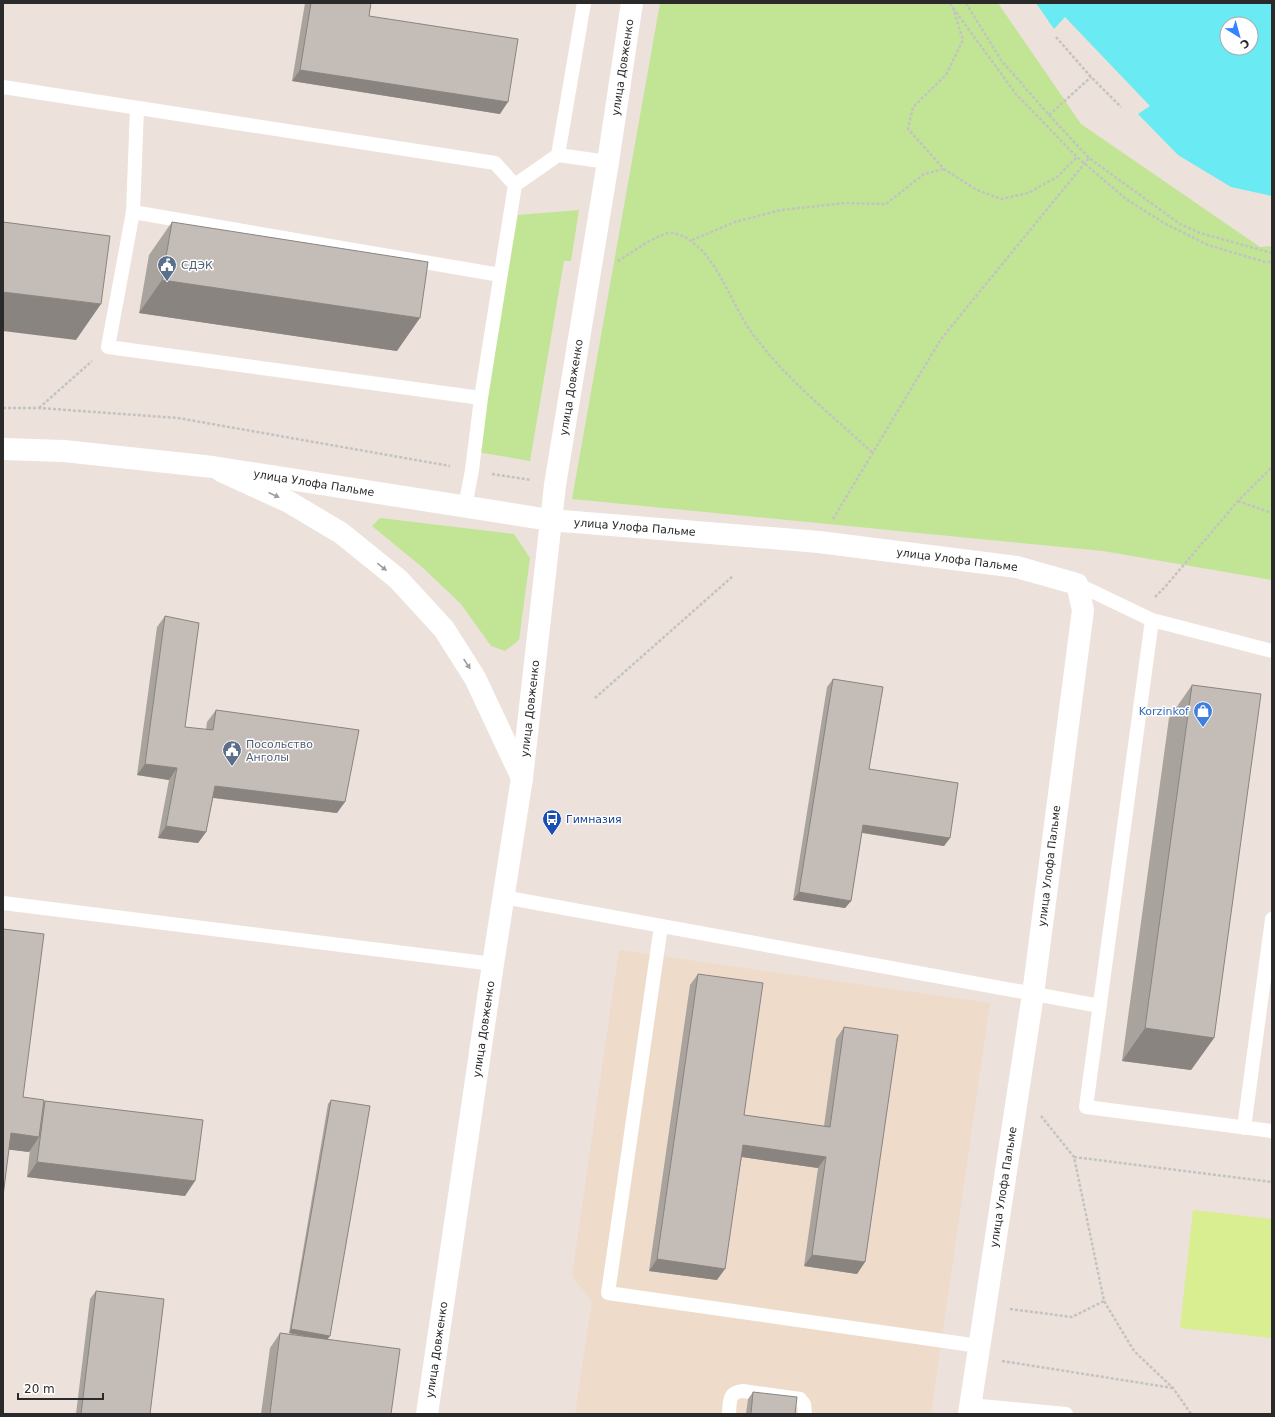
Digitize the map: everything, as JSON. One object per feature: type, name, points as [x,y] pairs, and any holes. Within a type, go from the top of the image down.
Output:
[{"type":"street","name":"улица Довженко","points":[[427,1414],[503,897],[522,778],[550,520],[608,162],[632,3]]},
{"type":"street","name":"улица Улофа Пальме","points":[[3,449],[64,451],[213,467],[550,520],[819,542],[1017,567],[1077,584],[1083,610],[1033,994],[970,1409]]},
{"type":"street","points":[[213,467],[289,502],[341,533],[398,579],[444,629],[475,678],[522,778]]},
{"type":"lane","points":[[558,155],[584,3]]},
{"type":"lane","points":[[3,87],[495,163],[515,185]]},
{"type":"lane","points":[[136,108],[133,212],[108,346],[481,398]]},
{"type":"lane","points":[[465,507],[472,470],[481,398],[515,185],[558,155],[608,162]]},
{"type":"lane","points":[[133,212],[500,275]]},
{"type":"lane","points":[[1077,584],[1152,620],[1272,651]]},
{"type":"lane","points":[[1152,620],[1086,1107],[1272,1131]]},
{"type":"lane","points":[[503,897],[1100,1006]]},
{"type":"lane","points":[[3,903],[493,964]]},
{"type":"lane","points":[[1244,1128],[1272,919]]},
{"type":"lane","points":[[661,926],[608,1293],[978,1352]]},
{"type":"lane","points":[[729,1414],[731,1397],[736,1392],[743,1391],[800,1398],[804,1404],[804,1414]]},
{"type":"lane","points":[[970,1409],[1066,1414]]},
{"type":"path","points":[[950,3],[1016,94],[1084,164],[1126,199],[1164,223],[1208,245],[1265,262],[1272,262]]},
{"type":"path","points":[[966,3],[1002,60],[1049,115],[1089,158],[1180,224],[1200,233],[1272,253]]},
{"type":"path","points":[[953,8],[963,40],[946,75],[913,107],[908,129],[944,169],[978,190],[1001,199],[1028,193],[1057,177],[1077,157]]},
{"type":"path","points":[[1056,37],[1091,77],[1121,107]]},
{"type":"path","points":[[1049,115],[1091,77]]},
{"type":"path","points":[[819,542],[941,339],[1089,158]]},
{"type":"path","points":[[692,240],[735,222],[781,210],[846,203],[886,204],[924,174],[944,169]]},
{"type":"path","points":[[612,265],[657,237],[672,232],[692,240],[710,261],[751,332],[786,375],[873,453]]},
{"type":"path","points":[[39,408],[108,346]]},
{"type":"path","points":[[3,408],[39,408],[178,418],[451,466]]},
{"type":"path","points":[[1138,613],[1165,587],[1238,501],[1272,467]]},
{"type":"path","points":[[490,473],[530,480]]},
{"type":"path","points":[[1238,501],[1272,512]]},
{"type":"path","points":[[595,698],[733,576]]},
{"type":"path","points":[[1018,1089],[1074,1157],[1104,1302],[1134,1351],[1173,1388],[1191,1414]]},
{"type":"path","points":[[1074,1157],[1272,1182]]},
{"type":"path","points":[[985,1306],[1072,1317],[1104,1302]]},
{"type":"path","points":[[978,1352],[1173,1388]]},
{"type":"shaded area","points":[[619,950],[990,1003],[931,1414],[575,1414],[592,1301],[572,1276]]},
{"type":"green space","points":[[660,3],[998,3],[1081,124],[1260,247],[1272,246],[1272,580],[1103,551],[572,499]]},
{"type":"green space","points":[[579,210],[571,261],[564,261],[530,461],[477,452],[518,215]]},
{"type":"green space","points":[[380,518],[514,534],[530,558],[519,640],[505,651],[491,646],[461,604],[422,567],[372,526]]},
{"type":"green space","points":[[1193,1210],[1272,1219],[1272,1338],[1180,1328]]},
{"type":"water","points":[[1036,3],[1272,3],[1272,196],[1231,187],[1178,155],[1138,114],[1150,106],[1065,17],[1054,29]]},
{"type":"building","points":[[311,3],[371,3],[369,16],[518,39],[508,102],[300,70]]},
{"type":"building","points":[[3,222],[110,236],[101,304],[3,292]]},
{"type":"building","points":[[172,222],[428,262],[420,318],[162,280]]},
{"type":"building","points":[[165,616],[199,623],[185,727],[213,730],[216,710],[359,730],[345,802],[215,786],[206,832],[166,826],[177,768],[145,764]]},
{"type":"building","points":[[833,679],[883,687],[869,769],[958,783],[950,838],[863,825],[851,901],[799,892]]},
{"type":"building","points":[[1192,685],[1261,694],[1214,1038],[1145,1028]]},
{"type":"building","points":[[3,929],[44,934],[23,1097],[44,1100],[39,1137],[11,1133],[3,1196]]},
{"type":"building","points":[[698,974],[763,983],[744,1115],[830,1127],[844,1027],[898,1035],[865,1262],[812,1255],[826,1157],[743,1145],[725,1269],[657,1259]]},
{"type":"building","points":[[331,1100],[370,1106],[330,1336],[291,1329]]},
{"type":"building","points":[[45,1101],[203,1120],[195,1181],[37,1162]]},
{"type":"building","points":[[96,1291],[164,1299],[150,1414],[81,1414]]},
{"type":"building","points":[[280,1333],[400,1349],[391,1414],[270,1414]]},
{"type":"building","points":[[753,1392],[797,1397],[795,1414],[751,1414]]},
{"type":"place","name":"СДЭК","points":[[167,282]]},
{"type":"place","name":"Korzinkof","points":[[1203,728]]},
{"type":"place","name":"Посольство Анголы","points":[[232,767]]},
{"type":"place","name":"Гимназия","points":[[552,836]]}]
